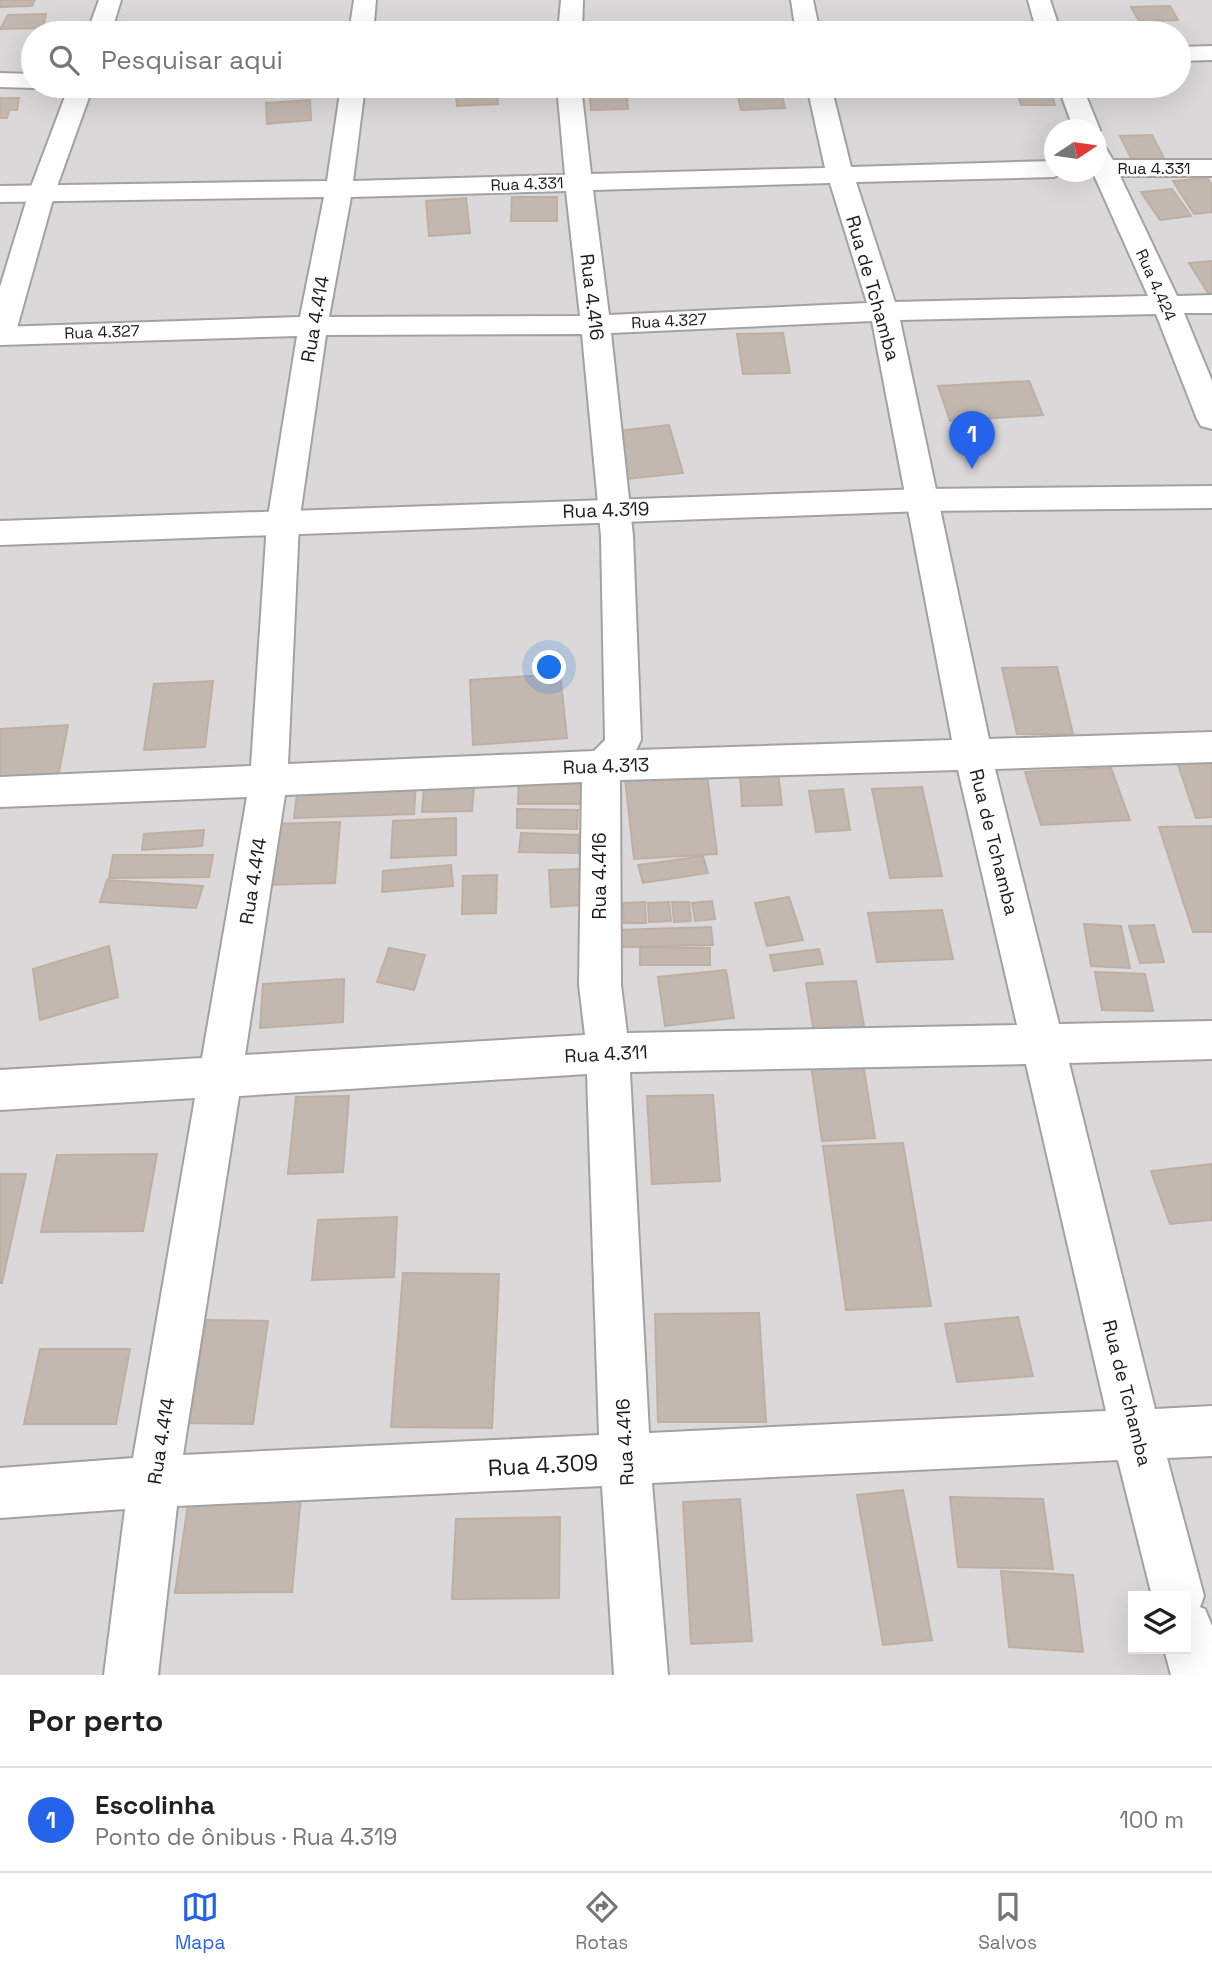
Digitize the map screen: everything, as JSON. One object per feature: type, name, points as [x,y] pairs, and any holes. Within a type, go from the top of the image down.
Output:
[{"type":"street","points":[[103,21],[110,0]]},
{"type":"street","points":[[362,21],[365,0]]},
{"type":"street","points":[[571,21],[572,0]]},
{"type":"street","points":[[802,0],[806,21]]},
{"type":"street","points":[[1039,0],[1045,21]]},
{"type":"street","points":[[1191,54],[1212,53]]},
{"type":"street","points":[[0,80],[21,81]]},
{"type":"street","points":[[0,335],[42,192],[77,98]]},
{"type":"street","name":"Rua 4.414","points":[[131,1675],[154,1482],[269,780],[283,523],[313,326],[339,189],[351,98]]},
{"type":"street","name":"Rua 4.416","points":[[570,98],[577,183],[597,325],[615,510],[623,740],[615,755],[603,766],[598,812],[600,985],[608,1054],[625,1461],[641,1675]]},
{"type":"street","name":"Rua de Tchamba","points":[[822,98],[840,174],[884,312],[973,753],[1136,1433],[1177,1591]]},
{"type":"street","points":[[1075,98],[1083,119]]},
{"type":"street","name":"Rua 4.331","points":[[1107,163],[1212,168]]},
{"type":"street","name":"Rua 4.331","points":[[0,194],[339,189],[1044,169]]},
{"type":"street","name":"Rua 4.424","points":[[1107,180],[1167,306],[1212,419]]},
{"type":"street","name":"Rua 4.327","points":[[0,335],[313,326],[597,325],[884,312],[1212,304]]},
{"type":"street","name":"Rua 4.319","points":[[0,533],[923,500],[1212,497]]},
{"type":"street","name":"Rua 4.313","points":[[0,792],[603,766],[1212,747]]},
{"type":"street","name":"Rua 4.311","points":[[0,1090],[608,1054],[1212,1040]]},
{"type":"street","name":"Rua 4.309","points":[[0,1493],[154,1482],[625,1461],[1212,1430]]},
{"type":"street","points":[[1191,1648],[1198,1675]]},
{"type":"shaded area","points":[[0,0],[1212,0],[1212,1675],[0,1675]]},
{"type":"building","points":[[0,0],[35,0],[32,6],[0,7]]},
{"type":"building","points":[[1170,6],[1178,20],[1139,21],[1131,7]]},
{"type":"building","points":[[46,14],[44,21],[21,21],[21,29],[0,29],[8,15]]},
{"type":"building","points":[[0,98],[19,98],[17,110],[9,110],[7,118],[0,118]]},
{"type":"building","points":[[456,98],[497,98],[498,104],[457,106]]},
{"type":"building","points":[[590,98],[627,98],[628,109],[591,110]]},
{"type":"building","points":[[738,98],[783,98],[785,108],[741,110]]},
{"type":"building","points":[[1019,98],[1053,98],[1055,105],[1021,105]]},
{"type":"building","points":[[310,100],[311,120],[267,124],[266,103]]},
{"type":"building","points":[[1152,135],[1166,162],[1134,164],[1120,136]]},
{"type":"building","points":[[1207,178],[1212,185],[1212,212],[1194,214],[1173,181]]},
{"type":"building","points":[[1172,189],[1191,216],[1160,220],[1141,192]]},
{"type":"building","points":[[512,197],[557,197],[557,221],[511,221]]},
{"type":"building","points":[[466,198],[470,233],[429,236],[426,201]]},
{"type":"building","points":[[1212,261],[1212,296],[1210,296],[1189,263]]},
{"type":"building","points":[[783,333],[790,373],[743,374],[737,334]]},
{"type":"building","points":[[1029,381],[1043,415],[950,421],[938,386]]},
{"type":"building","points":[[669,425],[683,473],[627,479],[616,431]]},
{"type":"building","points":[[1057,667],[1073,734],[1017,734],[1002,668]]},
{"type":"building","points":[[560,674],[567,738],[473,745],[470,680]]},
{"type":"building","points":[[213,681],[205,747],[144,750],[154,684]]},
{"type":"building","points":[[68,725],[58,777],[0,781],[0,729]]},
{"type":"building","points":[[1212,760],[1212,817],[1196,818],[1177,762]]},
{"type":"building","points":[[1111,768],[1130,820],[1041,825],[1025,772]]},
{"type":"building","points":[[778,772],[782,805],[742,806],[740,773]]},
{"type":"building","points":[[707,774],[717,854],[634,859],[625,778]]},
{"type":"building","points":[[519,776],[582,776],[581,804],[518,804]]},
{"type":"building","points":[[416,782],[414,814],[294,818],[298,786]]},
{"type":"building","points":[[424,785],[474,785],[472,811],[422,812]]},
{"type":"building","points":[[922,787],[942,876],[890,878],[872,789]]},
{"type":"building","points":[[843,789],[850,830],[816,832],[809,791]]},
{"type":"building","points":[[517,809],[578,810],[577,829],[517,828]]},
{"type":"building","points":[[456,818],[456,855],[391,858],[393,821]]},
{"type":"building","points":[[340,822],[335,883],[260,885],[267,824]]},
{"type":"building","points":[[1212,826],[1212,932],[1193,932],[1159,827]]},
{"type":"building","points":[[204,830],[202,846],[142,850],[144,834]]},
{"type":"building","points":[[521,833],[579,835],[578,853],[519,852]]},
{"type":"building","points":[[113,855],[213,855],[209,877],[109,878]]},
{"type":"building","points":[[703,856],[708,873],[643,883],[638,865]]},
{"type":"building","points":[[451,865],[453,886],[382,892],[383,871]]},
{"type":"building","points":[[580,869],[582,905],[551,907],[549,870]]},
{"type":"building","points":[[497,875],[496,913],[462,914],[463,876]]},
{"type":"building","points":[[107,880],[203,886],[196,908],[100,902]]},
{"type":"building","points":[[789,897],[803,940],[767,946],[755,903]]},
{"type":"building","points":[[712,901],[715,919],[695,921],[692,903]]},
{"type":"building","points":[[645,902],[646,923],[624,923],[623,903]]},
{"type":"building","points":[[669,902],[671,921],[649,922],[648,903]]},
{"type":"building","points":[[672,902],[689,902],[691,921],[674,922]]},
{"type":"building","points":[[942,910],[953,959],[877,962],[868,913]]},
{"type":"building","points":[[1084,924],[1121,926],[1130,968],[1091,966]]},
{"type":"building","points":[[1154,925],[1164,962],[1140,963],[1129,926]]},
{"type":"building","points":[[711,927],[713,945],[618,947],[617,930]]},
{"type":"building","points":[[109,946],[118,997],[40,1020],[33,969]]},
{"type":"building","points":[[640,947],[710,948],[710,965],[640,965]]},
{"type":"building","points":[[389,948],[425,955],[414,990],[377,982]]},
{"type":"building","points":[[819,949],[823,964],[774,971],[770,955]]},
{"type":"building","points":[[726,970],[734,1018],[665,1026],[658,977]]},
{"type":"building","points":[[1095,972],[1145,974],[1153,1011],[1102,1010]]},
{"type":"building","points":[[344,979],[343,1022],[260,1028],[263,984]]},
{"type":"building","points":[[856,981],[866,1037],[815,1040],[806,983]]},
{"type":"building","points":[[863,1063],[875,1138],[822,1141],[811,1065]]},
{"type":"building","points":[[713,1095],[720,1181],[652,1184],[647,1096]]},
{"type":"building","points":[[349,1096],[343,1172],[288,1174],[296,1097]]},
{"type":"building","points":[[903,1143],[931,1306],[846,1310],[823,1146]]},
{"type":"building","points":[[157,1154],[143,1231],[41,1232],[57,1155]]},
{"type":"building","points":[[1212,1164],[1212,1220],[1170,1224],[1151,1171]]},
{"type":"building","points":[[0,1174],[26,1174],[2,1283],[0,1283]]},
{"type":"building","points":[[397,1217],[394,1277],[312,1280],[318,1220]]},
{"type":"building","points":[[403,1273],[499,1274],[492,1428],[391,1427]]},
{"type":"building","points":[[759,1313],[766,1422],[658,1422],[655,1314]]},
{"type":"building","points":[[1018,1317],[1033,1376],[957,1382],[945,1324]]},
{"type":"building","points":[[206,1320],[268,1321],[253,1424],[189,1423]]},
{"type":"building","points":[[40,1349],[130,1349],[116,1424],[24,1424]]},
{"type":"building","points":[[903,1490],[932,1640],[883,1645],[857,1495]]},
{"type":"building","points":[[301,1496],[292,1592],[175,1593],[189,1497]]},
{"type":"building","points":[[950,1497],[1043,1499],[1053,1569],[958,1567]]},
{"type":"building","points":[[740,1499],[752,1641],[691,1644],[683,1502]]},
{"type":"building","points":[[560,1517],[559,1598],[452,1599],[456,1519]]},
{"type":"building","points":[[1001,1571],[1073,1575],[1083,1652],[1009,1647]]},
{"type":"place","name":"Escolinha","points":[[972,469]]}]
